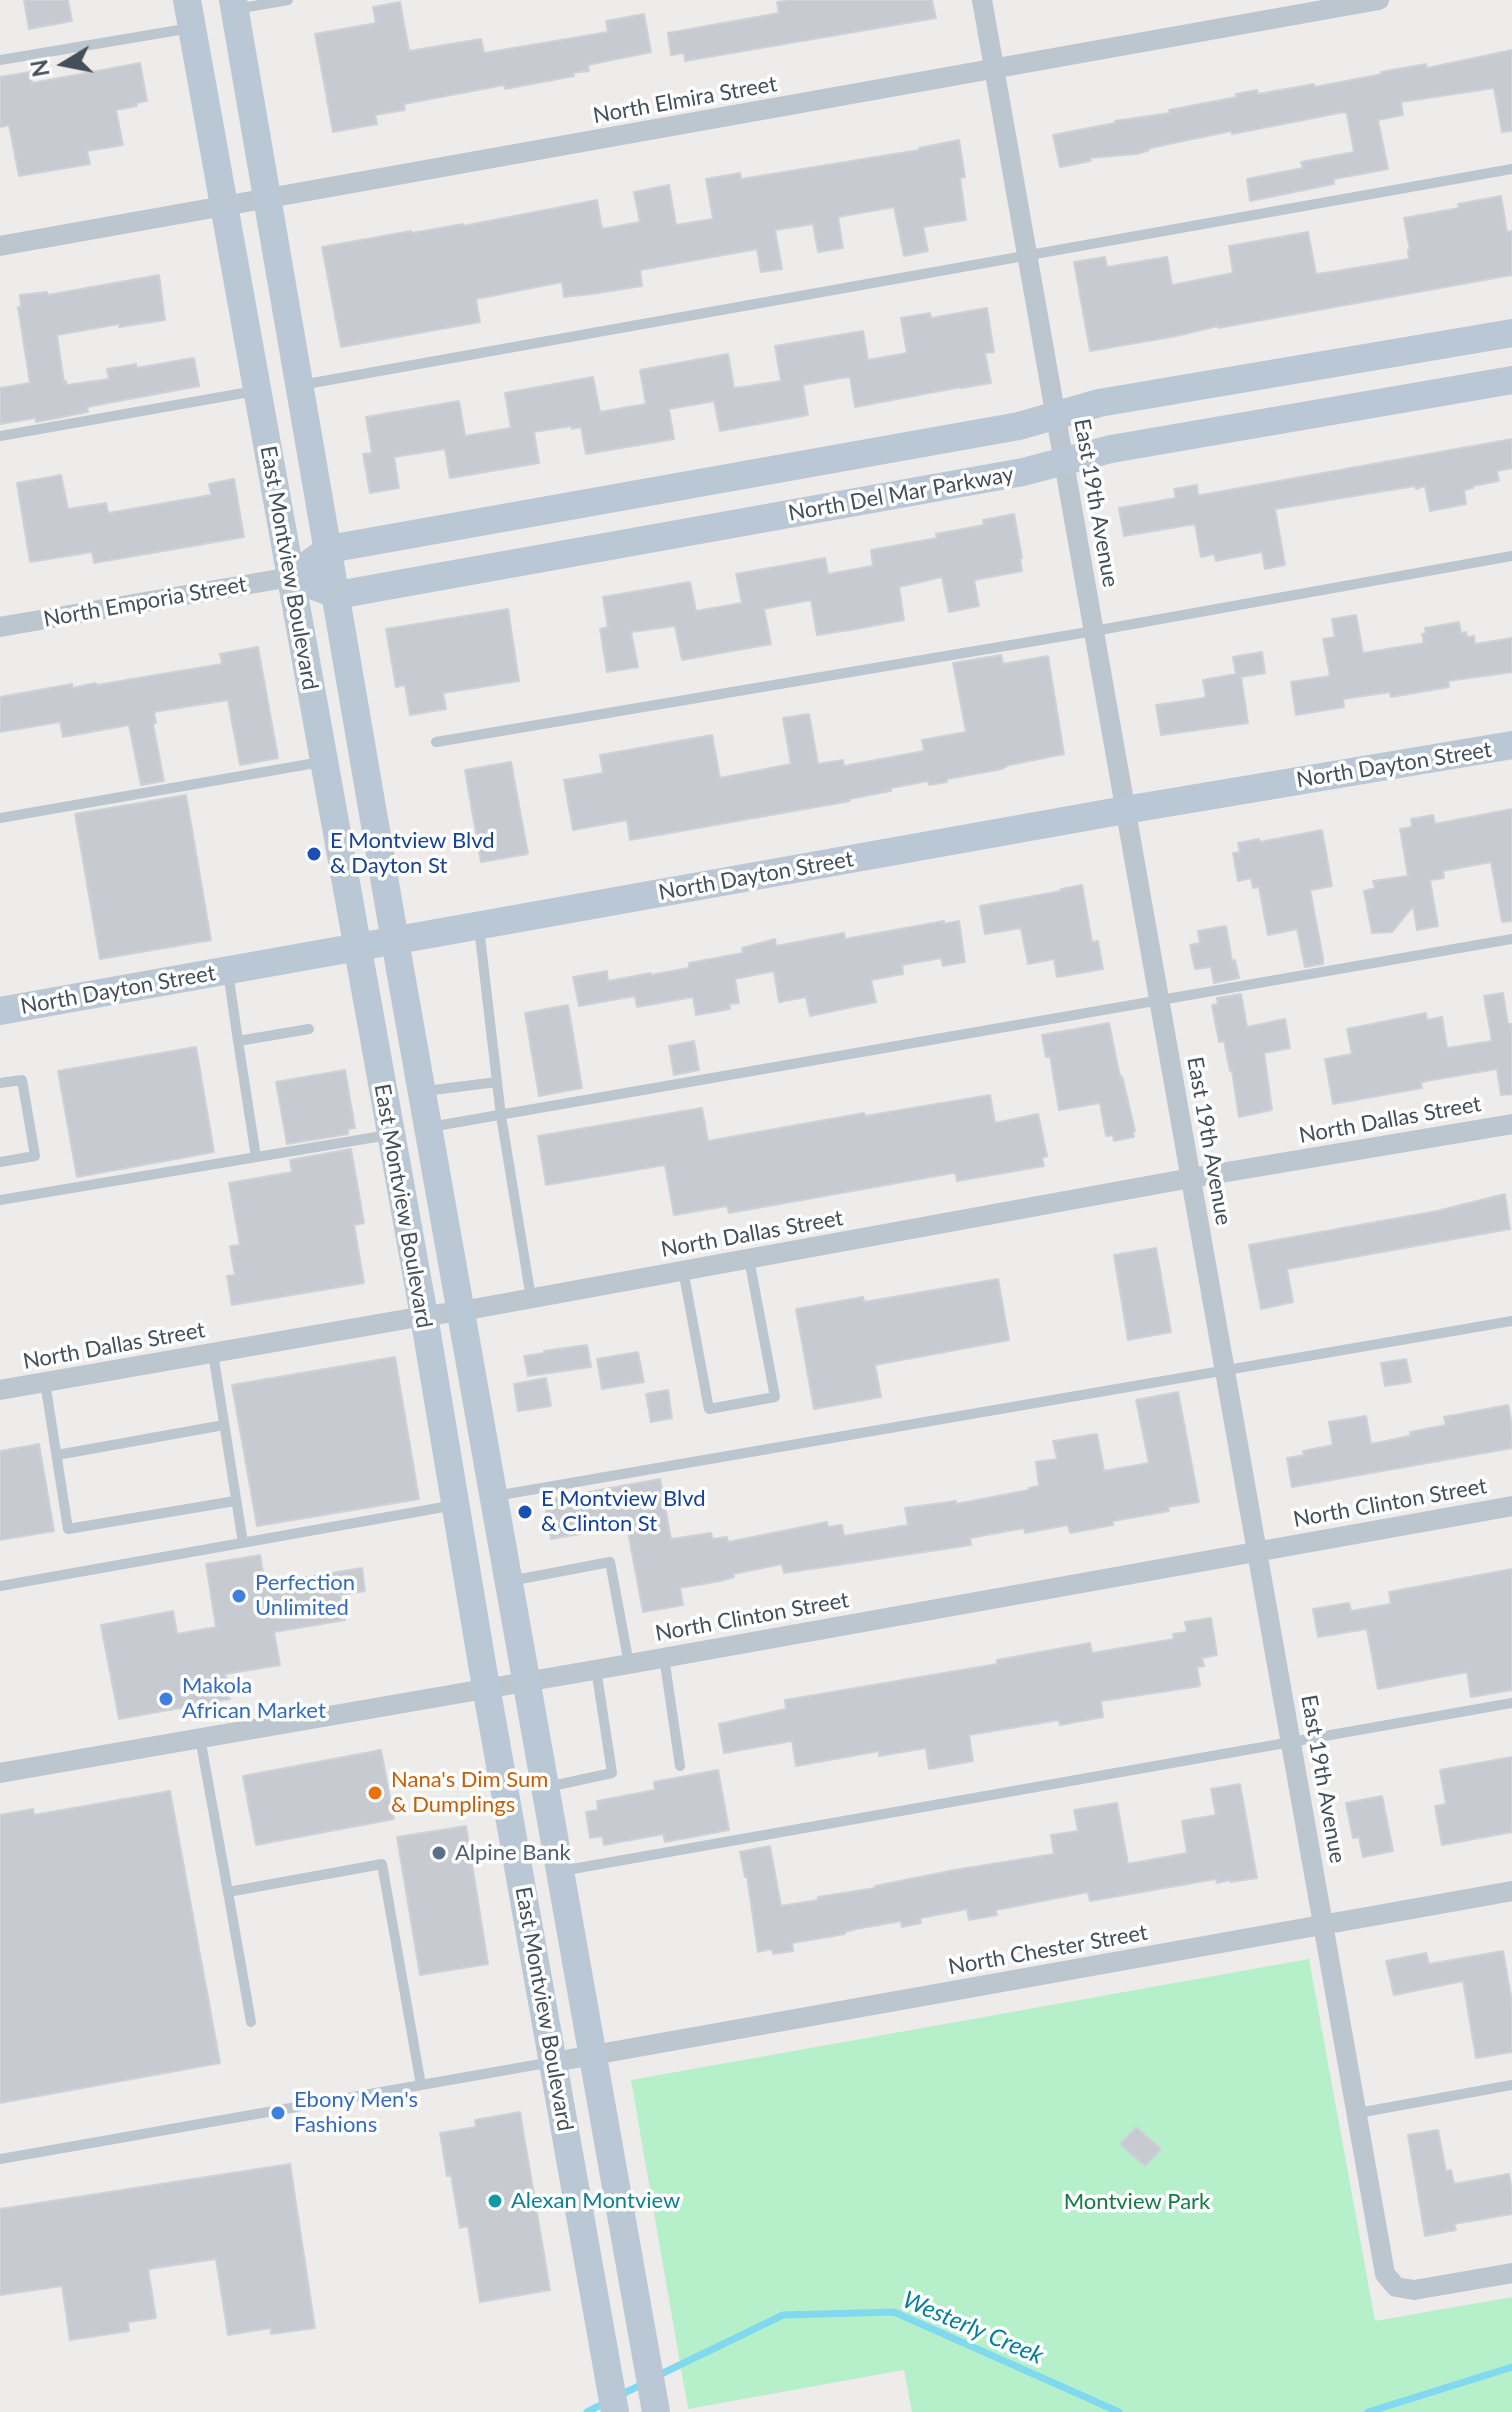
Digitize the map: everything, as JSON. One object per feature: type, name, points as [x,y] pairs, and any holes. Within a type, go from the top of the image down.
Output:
[{"type":"main road","name":"East Montview Boulevard","points":[[187,0],[424,1316],[615,2412]]},
{"type":"main road","name":"East Montview Boulevard","points":[[233,4],[395,941],[656,2412]]},
{"type":"main road","name":"North Del Mar Parkway","points":[[329,549],[1019,426],[1099,403],[1512,333]]},
{"type":"main road","name":"North Del Mar Parkway","points":[[337,595],[992,477],[1111,449],[1512,380]]},
{"type":"main road","name":"North Emporia Street","points":[[291,577],[329,549]]},
{"type":"main road","points":[[291,577],[337,595]]},
{"type":"main road","name":"North Dayton Street","points":[[0,1011],[1125,810],[1512,745]]},
{"type":"street","name":"East 19th Avenue","points":[[982,0],[1385,2274],[1396,2287],[1414,2290],[1512,2273]]},
{"type":"street","name":"North Elmira Street","points":[[0,246],[1379,0]]},
{"type":"street","name":"North Emporia Street","points":[[0,627],[291,577]]},
{"type":"street","name":"North Dallas Street","points":[[0,1390],[462,1311],[1191,1178],[1512,1124]]},
{"type":"street","name":"North Clinton Street","points":[[0,1773],[1512,1506]]},
{"type":"street","name":"North Chester Street","points":[[554,2062],[1512,1891]]},
{"type":"lane","points":[[233,4],[288,0]]},
{"type":"lane","points":[[0,60],[192,28]]},
{"type":"lane","points":[[300,385],[1512,169]]},
{"type":"lane","points":[[0,436],[257,391]]},
{"type":"lane","points":[[436,742],[1094,631],[1512,556]]},
{"type":"lane","points":[[0,818],[323,762]]},
{"type":"lane","points":[[479,926],[501,1116],[531,1298]]},
{"type":"lane","points":[[430,1127],[1512,939]]},
{"type":"lane","points":[[228,970],[256,1157]]},
{"type":"lane","points":[[238,1041],[309,1029]]},
{"type":"lane","points":[[0,1083],[22,1080],[35,1156],[0,1162]]},
{"type":"lane","points":[[423,1092],[497,1082]]},
{"type":"lane","points":[[0,1200],[390,1134]]},
{"type":"lane","points":[[683,1270],[709,1409],[775,1397],[749,1259]]},
{"type":"lane","points":[[493,1496],[1512,1321]]},
{"type":"lane","points":[[213,1353],[243,1543]]},
{"type":"lane","points":[[45,1382],[68,1529],[235,1501]]},
{"type":"lane","points":[[57,1455],[224,1425]]},
{"type":"lane","points":[[0,1586],[455,1505]]},
{"type":"lane","points":[[509,1581],[610,1562],[629,1664]]},
{"type":"lane","points":[[664,1657],[680,1766]]},
{"type":"lane","points":[[545,1788],[612,1773],[596,1669]]},
{"type":"lane","points":[[559,1871],[1512,1703]]},
{"type":"lane","points":[[200,1738],[251,2022]]},
{"type":"lane","points":[[228,1892],[382,1864],[421,2085]]},
{"type":"lane","points":[[0,2159],[554,2062]]},
{"type":"lane","points":[[1358,2113],[1512,2085]]},
{"type":"green space","name":"Montview Park","points":[[1309,1959],[1375,2321],[1512,2297],[1512,2412],[912,2412],[904,2370],[688,2409],[631,2080]]},
{"type":"building","points":[[24,0],[68,0],[72,21],[29,29]]},
{"type":"building","points":[[932,0],[936,18],[685,61],[684,53],[671,55],[668,33],[779,13],[777,2]]},
{"type":"building","points":[[400,2],[409,51],[481,39],[484,53],[608,32],[606,21],[644,14],[651,52],[588,65],[589,71],[573,73],[574,76],[505,89],[504,85],[404,104],[405,110],[375,115],[377,124],[333,132],[315,34],[376,23],[373,7]]},
{"type":"building","points":[[1512,50],[1512,131],[1502,132],[1494,88],[1401,102],[1403,115],[1378,120],[1388,169],[1334,179],[1334,184],[1250,201],[1247,179],[1303,168],[1301,162],[1354,152],[1347,114],[1344,112],[1232,134],[1231,131],[1150,148],[1136,154],[1090,158],[1091,161],[1060,167],[1053,135],[1170,113],[1169,110],[1257,90],[1258,94],[1314,84],[1315,87],[1381,72],[1426,64],[1427,68]]},
{"type":"building","points":[[140,63],[147,101],[116,110],[123,145],[87,151],[90,164],[19,176],[9,125],[0,127],[0,77],[30,72],[32,83]]},
{"type":"building","points":[[959,140],[965,177],[960,178],[966,220],[923,227],[928,251],[904,256],[894,207],[838,217],[843,248],[818,252],[813,224],[775,230],[782,269],[761,272],[757,249],[640,270],[642,286],[564,297],[562,282],[476,299],[480,322],[341,347],[322,247],[411,231],[463,226],[597,200],[602,229],[640,222],[634,192],[669,185],[676,225],[713,219],[706,179],[740,173],[741,179],[919,150]]},
{"type":"building","points":[[1501,196],[1507,232],[1512,231],[1512,275],[1090,351],[1074,262],[1105,257],[1107,267],[1167,257],[1172,285],[1233,273],[1229,246],[1308,232],[1316,274],[1331,272],[1409,259],[1404,218],[1459,208],[1458,204]]},
{"type":"building","points":[[159,275],[165,320],[57,335],[64,382],[67,385],[109,379],[107,369],[136,364],[136,368],[194,358],[199,386],[87,407],[88,412],[36,422],[35,418],[0,424],[0,388],[30,383],[18,307],[21,307],[20,295],[47,292],[48,295]]},
{"type":"building","points":[[987,308],[994,352],[985,353],[991,383],[855,407],[850,377],[841,378],[803,385],[808,415],[720,431],[714,401],[669,409],[674,439],[586,454],[581,427],[534,432],[539,463],[450,478],[445,449],[394,457],[399,488],[370,493],[363,454],[372,453],[366,417],[459,401],[465,436],[511,428],[505,393],[593,377],[600,412],[646,404],[640,370],[728,354],[734,388],[781,381],[775,346],[863,331],[868,360],[907,353],[901,318],[930,313],[931,318]]},
{"type":"building","points":[[1512,439],[1512,468],[1497,471],[1499,481],[1464,490],[1466,504],[1430,511],[1425,486],[1416,489],[1415,486],[1275,509],[1285,565],[1265,569],[1262,552],[1216,561],[1214,554],[1201,557],[1195,524],[1124,536],[1119,508],[1176,498],[1174,489],[1197,485],[1198,495],[1201,495]]},
{"type":"building","points":[[61,475],[68,509],[106,503],[108,513],[211,495],[209,484],[234,479],[244,537],[94,563],[92,552],[30,562],[17,483]]},
{"type":"building","points":[[1014,514],[1022,571],[974,580],[979,606],[949,612],[942,577],[899,587],[904,620],[817,635],[811,600],[764,609],[771,644],[682,660],[675,626],[631,632],[638,667],[607,672],[600,629],[608,627],[603,597],[690,582],[696,611],[742,603],[736,574],[825,558],[828,574],[873,566],[871,550],[937,538],[936,534],[984,525],[983,520]]},
{"type":"building","points":[[508,609],[519,681],[443,693],[446,709],[410,715],[405,685],[396,687],[386,629]]},
{"type":"building","points":[[1356,615],[1363,653],[1424,643],[1422,634],[1426,633],[1425,628],[1459,622],[1461,633],[1466,632],[1467,637],[1474,636],[1475,644],[1512,638],[1512,672],[1448,681],[1449,687],[1391,697],[1390,692],[1343,699],[1344,707],[1296,715],[1291,682],[1330,676],[1323,639],[1335,637],[1332,619]]},
{"type":"building","points":[[258,647],[278,758],[240,765],[228,700],[154,712],[156,723],[153,724],[164,781],[141,785],[129,725],[63,737],[60,722],[0,732],[0,697],[222,664],[220,654]]},
{"type":"building","points":[[1262,652],[1265,673],[1241,677],[1248,723],[1161,735],[1156,705],[1204,698],[1203,680],[1236,674],[1233,657]]},
{"type":"building","points":[[1001,655],[1003,664],[1048,656],[1064,754],[947,779],[947,782],[929,785],[928,781],[891,788],[891,791],[850,801],[630,840],[627,820],[573,830],[564,780],[603,773],[600,755],[712,735],[720,778],[791,764],[783,718],[809,714],[818,764],[843,760],[844,766],[924,751],[922,740],[966,732],[953,663]]},
{"type":"building","points":[[511,762],[528,854],[481,862],[465,770]]},
{"type":"building","points":[[186,795],[211,940],[100,959],[75,814]]},
{"type":"building","points":[[1512,809],[1512,921],[1502,922],[1491,862],[1443,871],[1444,878],[1430,880],[1438,926],[1417,930],[1413,906],[1392,932],[1372,933],[1364,891],[1375,888],[1373,881],[1408,876],[1400,829],[1412,827],[1411,819],[1433,815],[1435,824]]},
{"type":"building","points":[[1322,830],[1332,886],[1310,890],[1323,964],[1305,967],[1297,929],[1268,935],[1259,887],[1253,888],[1251,878],[1238,881],[1233,853],[1240,852],[1238,843]]},
{"type":"building","points":[[1082,885],[1092,942],[1098,941],[1103,969],[1057,977],[1054,959],[1028,964],[1021,928],[985,934],[980,906]]},
{"type":"building","points":[[944,921],[944,924],[959,921],[965,962],[943,966],[941,958],[902,965],[903,974],[871,980],[876,1002],[810,1016],[806,997],[779,1002],[774,971],[735,979],[739,1003],[729,1004],[730,1009],[696,1015],[693,997],[637,1007],[635,996],[579,1006],[573,977],[607,971],[608,981],[651,975],[689,968],[689,963],[743,953],[742,948],[775,939],[776,946],[844,933],[845,939]]},
{"type":"building","points":[[1226,926],[1232,961],[1235,960],[1239,978],[1214,983],[1211,967],[1195,969],[1190,945],[1200,943],[1198,931]]},
{"type":"building","points":[[1503,993],[1508,1024],[1512,1024],[1512,1094],[1501,1095],[1497,1069],[1426,1081],[1421,1083],[1422,1088],[1333,1104],[1325,1059],[1352,1054],[1347,1029],[1426,1013],[1427,1020],[1442,1017],[1447,1048],[1492,1041],[1484,996]]},
{"type":"building","points":[[1241,994],[1247,1027],[1285,1019],[1290,1048],[1264,1053],[1272,1110],[1239,1117],[1232,1071],[1224,1041],[1219,1042],[1212,1005],[1218,1004],[1217,998]]},
{"type":"building","points":[[568,1005],[582,1088],[539,1096],[525,1013]]},
{"type":"building","points":[[1109,1023],[1135,1131],[1134,1137],[1114,1141],[1113,1135],[1106,1136],[1100,1103],[1059,1110],[1050,1056],[1046,1057],[1042,1035]]},
{"type":"building","points":[[694,1041],[699,1070],[674,1075],[669,1046]]},
{"type":"building","points":[[196,1047],[214,1152],[77,1177],[58,1071]]},
{"type":"building","points":[[345,1070],[355,1128],[348,1129],[348,1134],[287,1144],[276,1082]]},
{"type":"building","points":[[990,1095],[995,1123],[1038,1114],[1047,1156],[1042,1158],[1044,1166],[957,1181],[953,1173],[729,1213],[727,1206],[674,1215],[665,1165],[546,1185],[538,1136],[702,1108],[708,1141],[864,1113],[865,1116]]},
{"type":"building","points":[[351,1149],[364,1223],[354,1225],[364,1283],[232,1305],[227,1276],[235,1275],[230,1246],[240,1245],[229,1183],[292,1172],[290,1160]]},
{"type":"building","points":[[1505,1194],[1510,1229],[1287,1269],[1293,1302],[1261,1309],[1249,1245],[1437,1211]]},
{"type":"building","points":[[1156,1248],[1171,1332],[1128,1340],[1114,1255]]},
{"type":"building","points":[[998,1279],[1009,1340],[875,1365],[881,1397],[814,1409],[796,1309],[863,1297],[864,1302]]},
{"type":"building","points":[[587,1345],[591,1367],[528,1376],[524,1356]]},
{"type":"building","points":[[638,1352],[644,1382],[602,1389],[597,1359]]},
{"type":"building","points":[[395,1357],[419,1499],[257,1526],[232,1385]]},
{"type":"building","points":[[1406,1359],[1411,1382],[1385,1386],[1381,1363]]},
{"type":"building","points":[[546,1378],[551,1406],[518,1411],[514,1384]]},
{"type":"building","points":[[668,1390],[672,1418],[651,1422],[646,1394]]},
{"type":"building","points":[[1178,1392],[1199,1502],[1113,1521],[1113,1525],[1070,1533],[1068,1525],[1025,1533],[1024,1528],[970,1538],[971,1545],[784,1573],[782,1564],[680,1588],[683,1605],[643,1612],[627,1526],[551,1539],[544,1500],[660,1479],[671,1539],[711,1533],[713,1539],[727,1537],[728,1542],[827,1522],[828,1527],[842,1525],[844,1536],[908,1525],[905,1508],[956,1501],[956,1504],[1039,1486],[1036,1462],[1057,1459],[1053,1441],[1097,1434],[1104,1471],[1149,1463],[1136,1400]]},
{"type":"building","points":[[1508,1405],[1512,1448],[1292,1487],[1287,1458],[1333,1445],[1329,1422],[1366,1416],[1371,1444],[1446,1425],[1444,1417]]},
{"type":"building","points":[[39,1444],[54,1531],[0,1540],[0,1451]]},
{"type":"building","points":[[260,1555],[265,1584],[362,1568],[365,1591],[340,1595],[345,1620],[274,1632],[280,1665],[225,1674],[230,1699],[119,1719],[101,1625],[173,1611],[177,1634],[216,1627],[206,1564]]},
{"type":"building","points":[[1512,1569],[1512,1690],[1471,1697],[1467,1672],[1378,1689],[1367,1629],[1318,1637],[1313,1609],[1349,1603],[1351,1611],[1391,1604],[1389,1592]]},
{"type":"building","points":[[1211,1618],[1217,1655],[1202,1658],[1204,1666],[1197,1667],[1200,1686],[1101,1701],[1103,1717],[1060,1725],[1059,1720],[969,1735],[973,1761],[929,1769],[926,1748],[879,1756],[879,1751],[796,1766],[792,1741],[724,1753],[719,1724],[786,1709],[785,1700],[997,1664],[997,1660],[1090,1643],[1092,1653],[1174,1639],[1173,1634],[1187,1632],[1185,1622]]},
{"type":"building","points":[[381,1750],[394,1819],[256,1845],[243,1776]]},
{"type":"building","points":[[1512,1757],[1512,1832],[1442,1845],[1435,1806],[1446,1804],[1440,1770]]},
{"type":"building","points":[[718,1770],[729,1830],[665,1842],[663,1834],[604,1845],[602,1836],[590,1838],[586,1812],[598,1810],[597,1801],[655,1790],[654,1782]]},
{"type":"building","points":[[1240,1784],[1257,1878],[1217,1883],[1216,1879],[1090,1901],[1088,1892],[996,1910],[997,1915],[969,1920],[967,1909],[920,1918],[921,1923],[902,1927],[901,1921],[792,1943],[793,1951],[773,1954],[772,1949],[758,1952],[747,1876],[740,1852],[770,1846],[781,1906],[955,1870],[1054,1854],[1051,1835],[1078,1831],[1074,1810],[1117,1803],[1128,1864],[1187,1853],[1182,1821],[1216,1815],[1211,1789]]},
{"type":"building","points":[[170,1791],[220,2063],[0,2103],[0,1815],[33,1809],[34,1815]]},
{"type":"building","points":[[1382,1796],[1393,1851],[1363,1857],[1359,1837],[1353,1838],[1346,1803]]},
{"type":"building","points":[[466,1826],[488,1964],[420,1975],[397,1837]]},
{"type":"building","points":[[1503,1951],[1512,2002],[1512,2052],[1476,2058],[1463,1981],[1394,1995],[1386,1961],[1426,1953],[1429,1964]]},
{"type":"building","name":"Alexan Montview","points":[[520,2112],[550,2290],[480,2302],[468,2226],[460,2228],[440,2133],[476,2127],[475,2120]]},
{"type":"building","points":[[1136,2127],[1161,2149],[1145,2166],[1120,2144]]},
{"type":"building","points":[[1438,2130],[1446,2171],[1451,2170],[1454,2184],[1509,2174],[1512,2214],[1454,2224],[1456,2230],[1425,2236],[1408,2135]]},
{"type":"building","points":[[290,2164],[315,2328],[271,2334],[271,2328],[228,2335],[216,2259],[148,2269],[156,2318],[128,2322],[129,2331],[70,2340],[62,2286],[0,2295],[0,2209]]},
{"type":"waterway","name":"Westerly Creek","points":[[657,2376],[783,2315],[894,2312],[1119,2412]]},
{"type":"waterway","name":"Westerly Creek","points":[[1368,2412],[1512,2367]]},
{"type":"waterway","name":"Westerly Creek","points":[[618,2396],[643,2384]]},
{"type":"waterway","name":"Westerly Creek","points":[[587,2412],[607,2402]]},
{"type":"place","name":"E Montview Blvd & Dayton St","points":[[314,854]]},
{"type":"place","name":"E Montview Blvd & Clinton St","points":[[525,1512]]},
{"type":"place","name":"Perfection Unlimited","points":[[239,1596]]},
{"type":"place","name":"Makola African Market","points":[[166,1699]]},
{"type":"place","name":"Nana's Dim Sum & Dumplings","points":[[375,1793]]},
{"type":"place","name":"Alpine Bank","points":[[439,1853]]},
{"type":"place","name":"Ebony Men's Fashions","points":[[278,2113]]},
{"type":"place","name":"Alexan Montview","points":[[495,2201]]}]
